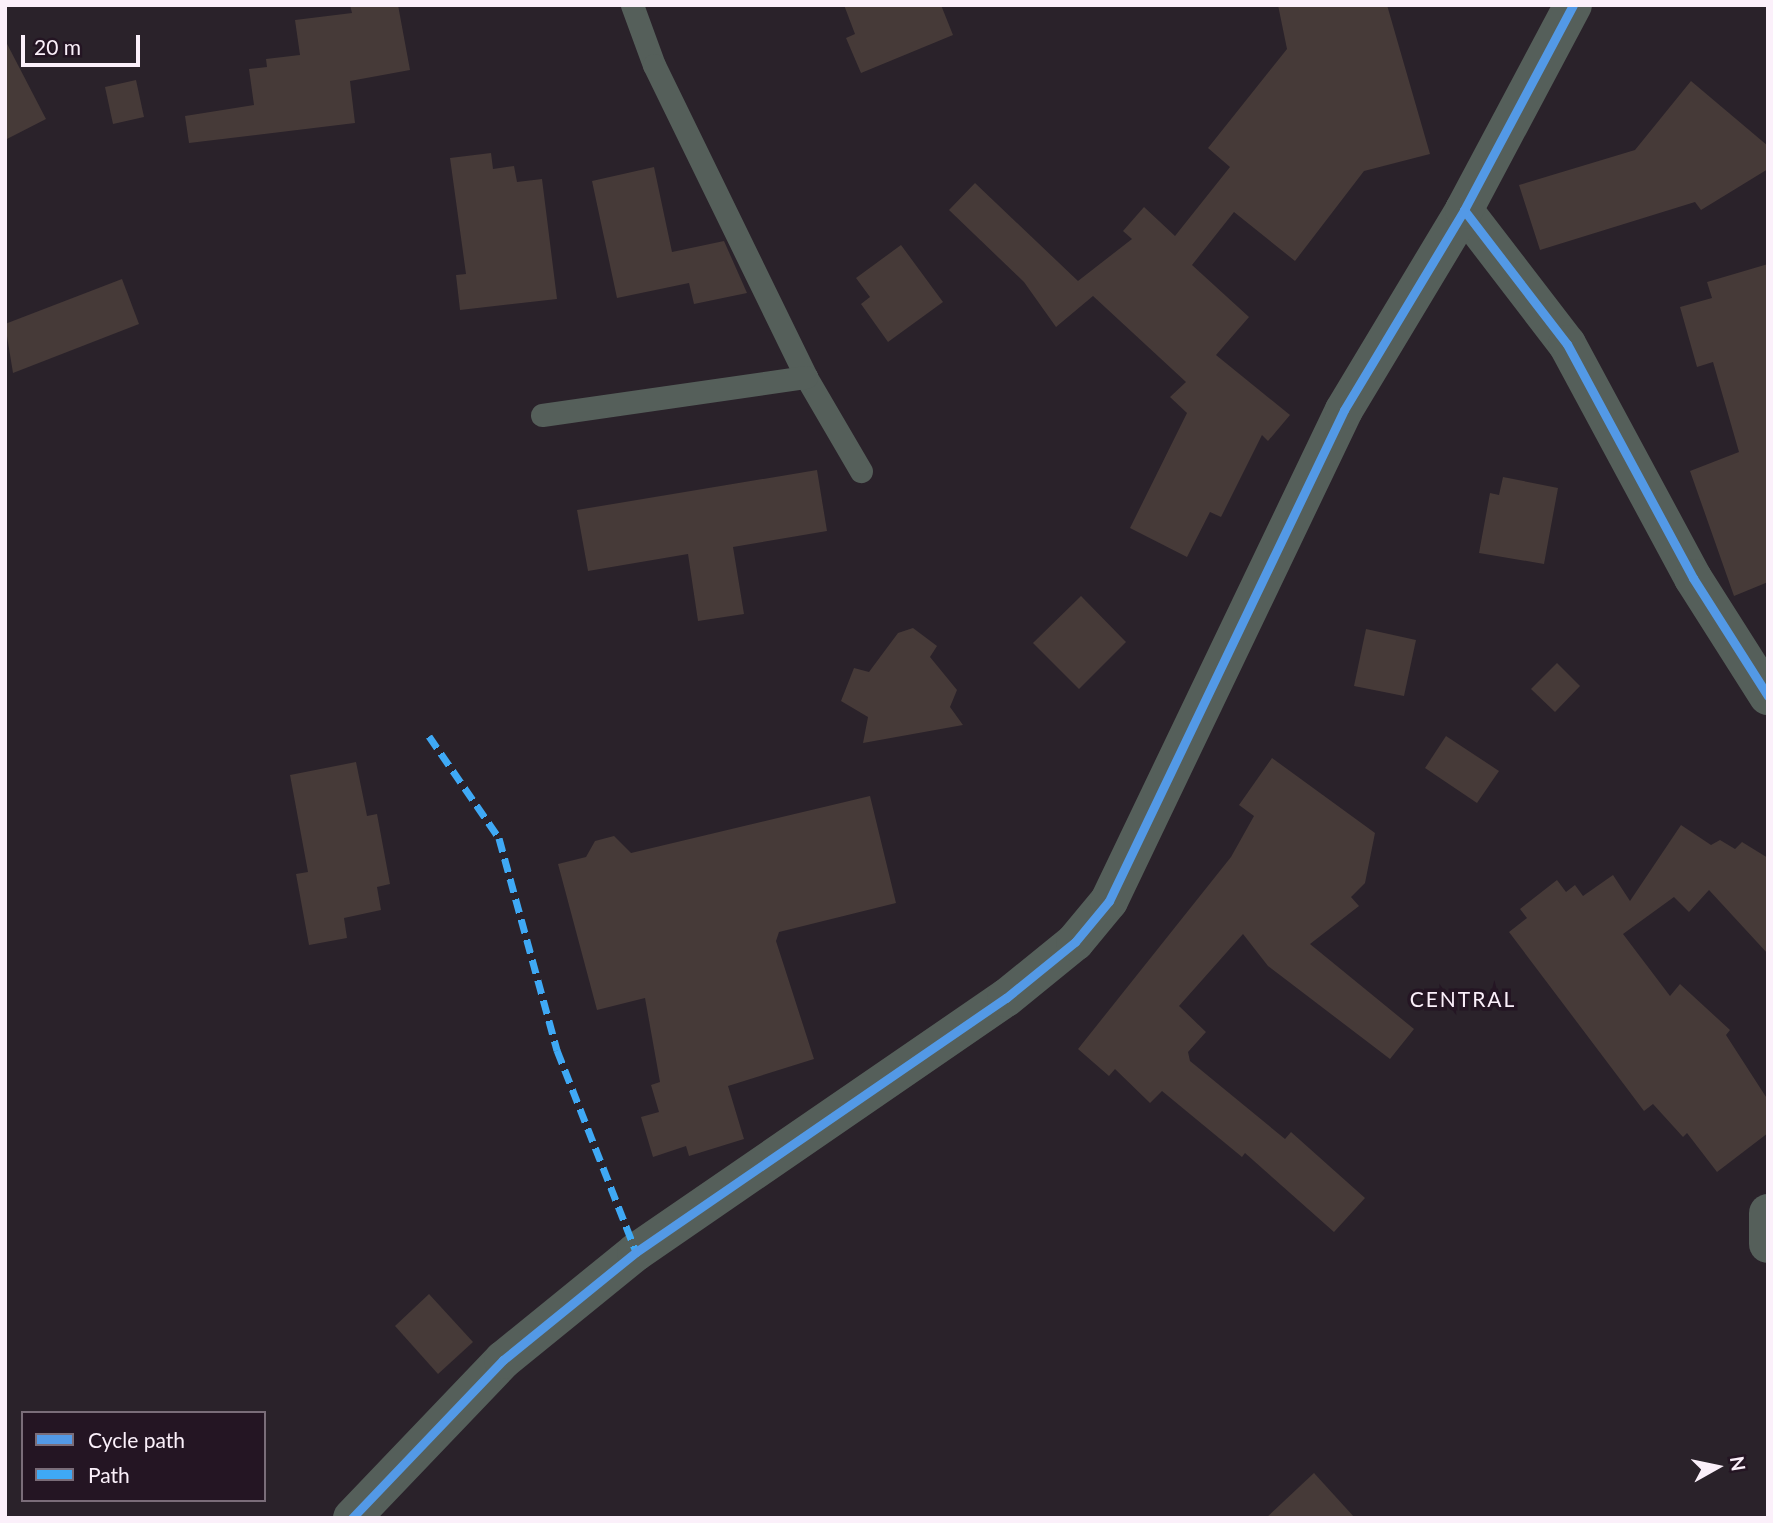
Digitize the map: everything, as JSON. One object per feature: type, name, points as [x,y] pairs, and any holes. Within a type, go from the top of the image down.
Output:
[{"type":"street","points":[[352,1518],[503,1360],[636,1252],[1006,998],[1075,942],[1109,901],[1168,788],[1271,551],[1344,411],[1464,210],[1573,5]]},
{"type":"street","points":[[1464,210],[1567,344],[1693,579],[1768,696]]},
{"type":"street","points":[[1768,1213],[1768,1244]]},
{"type":"lane","points":[[632,5],[654,65],[806,377],[861,471]]},
{"type":"lane","points":[[542,415],[806,377]]},
{"type":"building","points":[[350,5],[398,5],[410,70],[350,81],[355,123],[189,143],[185,116],[254,105],[249,69],[267,67],[266,59],[300,55],[295,20],[352,13]]},
{"type":"building","points":[[844,5],[941,5],[953,35],[861,73],[846,38],[855,34]]},
{"type":"building","points":[[1278,5],[1387,5],[1430,154],[1364,171],[1295,261],[1234,212],[1192,265],[1249,317],[1216,355],[1290,415],[1268,441],[1262,435],[1221,517],[1210,512],[1187,557],[1130,528],[1187,413],[1170,397],[1186,382],[1093,296],[1056,327],[1024,282],[949,210],[975,183],[1078,281],[1132,239],[1123,231],[1144,207],[1175,236],[1230,167],[1208,148],[1287,49]]},
{"type":"building","points":[[5,40],[46,119],[5,140]]},
{"type":"building","points":[[136,80],[144,117],[113,124],[105,87]]},
{"type":"building","points":[[1691,81],[1768,146],[1768,169],[1701,210],[1695,202],[1540,250],[1519,185],[1635,150]]},
{"type":"building","points":[[491,153],[493,169],[514,166],[517,182],[542,179],[557,299],[460,310],[456,275],[466,274],[450,158]]},
{"type":"building","points":[[654,167],[672,252],[724,241],[747,293],[694,304],[689,283],[617,298],[592,181]]},
{"type":"building","points":[[901,245],[943,302],[888,342],[861,304],[870,297],[856,278]]},
{"type":"building","points":[[1768,264],[1768,582],[1734,596],[1690,471],[1739,452],[1713,362],[1697,367],[1680,307],[1712,298],[1707,282]]},
{"type":"building","points":[[122,279],[139,324],[13,373],[5,324]]},
{"type":"building","points":[[817,470],[827,531],[733,547],[744,614],[698,621],[688,554],[588,571],[577,510]]},
{"type":"building","points":[[1503,477],[1558,488],[1544,564],[1479,553],[1490,493],[1499,495]]},
{"type":"building","points":[[1081,596],[1126,642],[1079,689],[1033,643]]},
{"type":"building","points":[[913,628],[937,646],[930,657],[957,690],[950,707],[963,725],[863,743],[868,717],[841,701],[854,668],[869,672],[898,633]]},
{"type":"building","points":[[1366,629],[1416,640],[1404,696],[1354,686]]},
{"type":"building","points":[[1557,663],[1580,686],[1555,712],[1531,689]]},
{"type":"building","points":[[1446,736],[1499,771],[1477,803],[1425,768]]},
{"type":"building","points":[[1272,758],[1375,833],[1365,883],[1351,897],[1359,906],[1310,944],[1414,1029],[1390,1059],[1268,966],[1243,934],[1179,1006],[1206,1032],[1188,1052],[1190,1061],[1285,1139],[1291,1132],[1365,1198],[1334,1232],[1245,1153],[1242,1157],[1162,1091],[1150,1103],[1115,1069],[1109,1076],[1078,1049],[1231,857],[1254,816],[1239,805]]},
{"type":"building","points":[[356,762],[367,816],[377,814],[390,884],[377,887],[381,910],[344,918],[347,938],[309,945],[296,874],[308,872],[290,775]]},
{"type":"building","points":[[870,796],[896,903],[779,932],[776,941],[814,1059],[728,1086],[744,1139],[689,1156],[686,1146],[653,1157],[641,1117],[659,1112],[651,1085],[660,1082],[645,998],[597,1010],[558,864],[586,857],[595,841],[614,836],[631,853]]},
{"type":"building","points":[[1681,825],[1711,845],[1720,840],[1735,849],[1742,842],[1768,858],[1768,954],[1709,890],[1689,912],[1674,897],[1623,934],[1670,996],[1680,984],[1730,1030],[1726,1035],[1768,1100],[1768,1133],[1717,1172],[1687,1133],[1683,1137],[1653,1104],[1644,1111],[1509,932],[1527,918],[1520,909],[1557,880],[1566,892],[1575,885],[1583,896],[1613,875],[1630,901]]},
{"type":"building","points":[[429,1294],[473,1342],[438,1374],[395,1326]]},
{"type":"building","points":[[1314,1473],[1355,1518],[1266,1518]]},
{"type":"marked path","points":[[429,736],[499,838],[557,1050],[636,1252]]},
{"type":"cycle path","points":[[352,1518],[503,1360],[636,1252],[1006,998],[1075,942],[1109,901],[1344,410],[1464,210],[1573,5]]},
{"type":"cycle path","points":[[1464,210],[1567,344],[1693,578],[1768,696]]},
{"type":"district","name":"CENTRAL","points":[[1463,999]]}]
